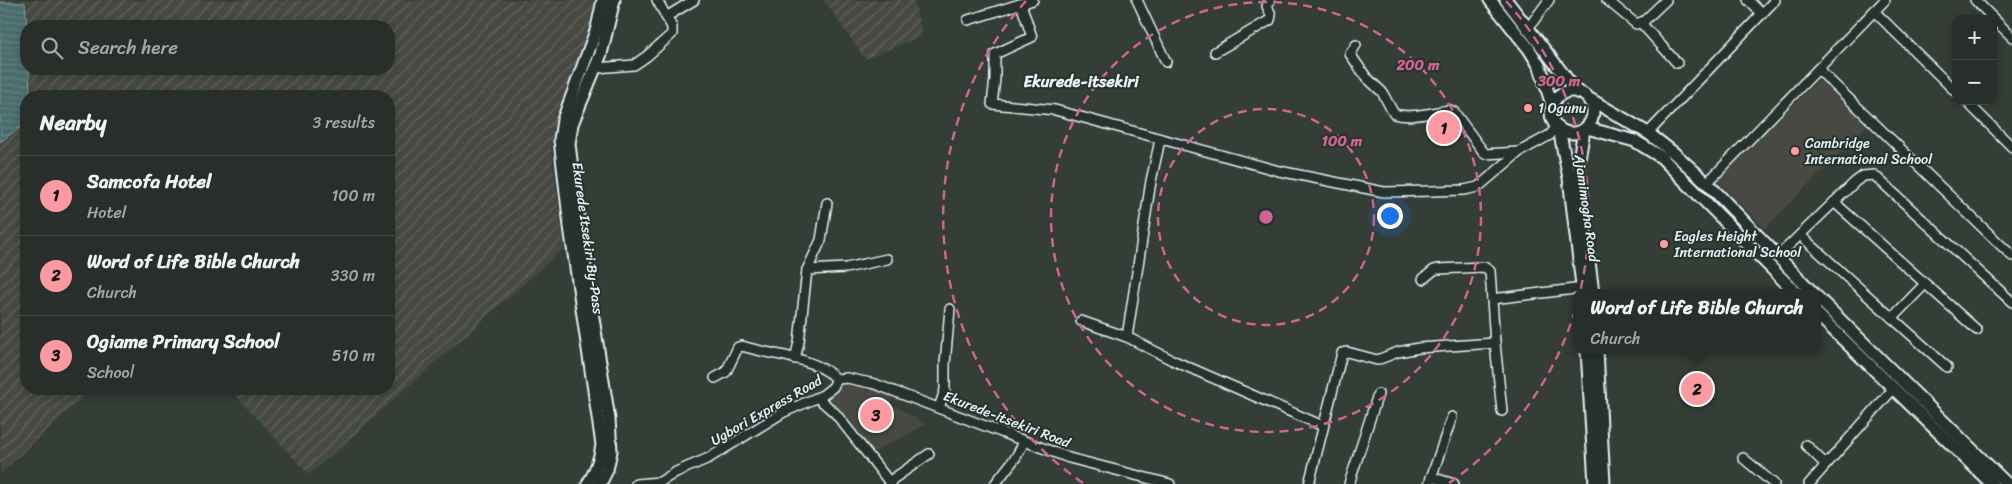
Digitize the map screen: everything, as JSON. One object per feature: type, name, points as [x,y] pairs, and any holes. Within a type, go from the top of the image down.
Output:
[{"type":"main road","name":"Ekurede Itsekiri By-Pass","points":[[597,483],[602,445],[597,400],[570,227],[560,140],[566,113],[598,28],[603,0]]},
{"type":"main road","name":"Ekurede Itsekiri By-Pass","points":[[597,483],[607,470],[611,451],[609,419],[583,256],[570,144],[572,124],[596,68],[607,34],[614,0]]},
{"type":"main road","points":[[1490,0],[1540,67],[1552,105],[1552,116],[1558,128],[1571,134],[1585,129],[1592,121],[1594,113],[1588,98]]},
{"type":"main road","points":[[1506,0],[1530,28],[1578,92],[1648,132],[1707,183],[1809,289]]},
{"type":"main road","points":[[1552,105],[1565,92],[1578,92]]},
{"type":"main road","name":"Ajamimogha Road","points":[[1558,128],[1569,178],[1586,289]]},
{"type":"main road","points":[[1585,129],[1634,141],[1661,157],[1792,289]]},
{"type":"main road","name":"Ajamimogha Road","points":[[1585,129],[1578,165],[1578,176],[1586,289]]},
{"type":"main road","points":[[1821,301],[1982,467],[1992,484]]},
{"type":"main road","points":[[1821,318],[1894,388],[1982,467],[2008,484]]},
{"type":"main road","points":[[1587,354],[1596,484]]},
{"type":"main road","points":[[1597,354],[1604,484]]},
{"type":"street","points":[[596,68],[634,65],[672,34],[672,27],[657,0]]},
{"type":"street","points":[[666,17],[694,0]]},
{"type":"street","points":[[968,20],[1033,0]]},
{"type":"street","points":[[1137,0],[1166,62]]},
{"type":"street","points":[[1215,52],[1270,20],[1271,15],[1267,6],[1270,0]]},
{"type":"street","points":[[1530,28],[1549,0]]},
{"type":"street","points":[[1607,0],[1636,24],[1640,23],[1666,0]]},
{"type":"street","points":[[1748,0],[1762,14]]},
{"type":"street","points":[[1648,132],[1776,0]]},
{"type":"street","points":[[1707,183],[1885,0]]},
{"type":"street","points":[[1974,0],[2012,37]]},
{"type":"street","points":[[1020,4],[1032,36],[995,54],[996,79],[992,104],[1054,110],[1279,171],[1384,192],[1464,190],[1478,187],[1519,152],[1550,135],[1558,128]]},
{"type":"street","points":[[1874,11],[1952,88]]},
{"type":"street","points":[[1640,23],[1677,63]]},
{"type":"street","points":[[1356,45],[1350,54],[1355,63],[1382,92],[1394,114],[1414,115],[1450,110],[1454,112],[1485,154],[1519,152]]},
{"type":"street","points":[[1818,69],[2012,256]]},
{"type":"street","points":[[1970,105],[2012,147]]},
{"type":"street","points":[[1127,337],[1147,208],[1160,140]]},
{"type":"street","points":[[1778,257],[1863,176],[1874,175],[2012,302]]},
{"type":"street","points":[[1834,202],[1977,330]]},
{"type":"street","points":[[795,359],[799,342],[807,270],[821,240],[827,203]]},
{"type":"street","points":[[1800,235],[1947,367]]},
{"type":"street","points":[[807,270],[846,268],[887,260]]},
{"type":"street","points":[[1424,278],[1438,269],[1487,268],[1490,270],[1502,411]]},
{"type":"street","points":[[1892,318],[1925,284]]},
{"type":"street","points":[[1492,299],[1573,292]]},
{"type":"street","points":[[939,408],[945,390],[945,364],[950,309]]},
{"type":"street","points":[[1081,321],[1127,337],[1172,360],[1323,426]]},
{"type":"street","points":[[1309,484],[1341,355],[1345,352],[1377,360],[1398,352],[1419,348],[1495,343]]},
{"type":"street","points":[[715,378],[726,372],[738,347],[742,346],[795,359],[827,370],[837,379]]},
{"type":"street","name":"Ekurede-itsekiri Road","points":[[837,379],[847,378],[875,384],[1069,458],[1170,484]]},
{"type":"street","name":"Ugbori Express Road","points":[[636,484],[660,482],[676,472],[709,458],[784,412],[828,392],[837,379]]},
{"type":"street","points":[[1809,484],[1894,388]]},
{"type":"street","points":[[1349,484],[1378,394]]},
{"type":"street","points":[[818,398],[836,413],[890,483],[929,454]]},
{"type":"street","points":[[1452,416],[1430,480],[1454,484]]},
{"type":"street","points":[[995,484],[1016,457],[1024,442]]},
{"type":"street","points":[[1806,445],[1825,464]]},
{"type":"street","points":[[1743,458],[1774,484]]},
{"type":"shaded area","points":[[0,0],[595,0],[585,44],[557,115],[551,149],[564,248],[309,475],[236,395],[395,395],[395,90],[30,90],[29,75],[395,75],[395,20],[26,20],[25,3],[0,2]]},
{"type":"shaded area","points":[[824,0],[914,0],[922,36],[865,59]]},
{"type":"shaded area","name":"Cambridge International School","points":[[1820,78],[1867,125],[1765,229],[1717,181]]},
{"type":"shaded area","points":[[20,127],[20,395],[85,395],[0,474],[0,142]]},
{"type":"shaded area","points":[[848,379],[869,392],[875,385],[891,390],[893,396],[891,403],[926,424],[871,454],[827,403],[829,396]]},
{"type":"water","points":[[0,2],[25,3],[26,20],[20,20],[20,75],[29,75],[30,90],[20,90],[20,127],[0,142]]},
{"type":"place","name":"1 Ogunu","points":[[1528,108]]},
{"type":"place","name":"Samcofa Hotel","points":[[1444,128]]},
{"type":"place","name":"Cambridge International School","points":[[1795,151]]},
{"type":"place","name":"Eagles Height International School","points":[[1664,244]]},
{"type":"place","name":"Word of Life Bible Church","points":[[1697,389]]},
{"type":"place","name":"Ogiame Primary School","points":[[876,415]]},
{"type":"district","name":"Ekurede-itsekiri","points":[[1081,81]]}]
